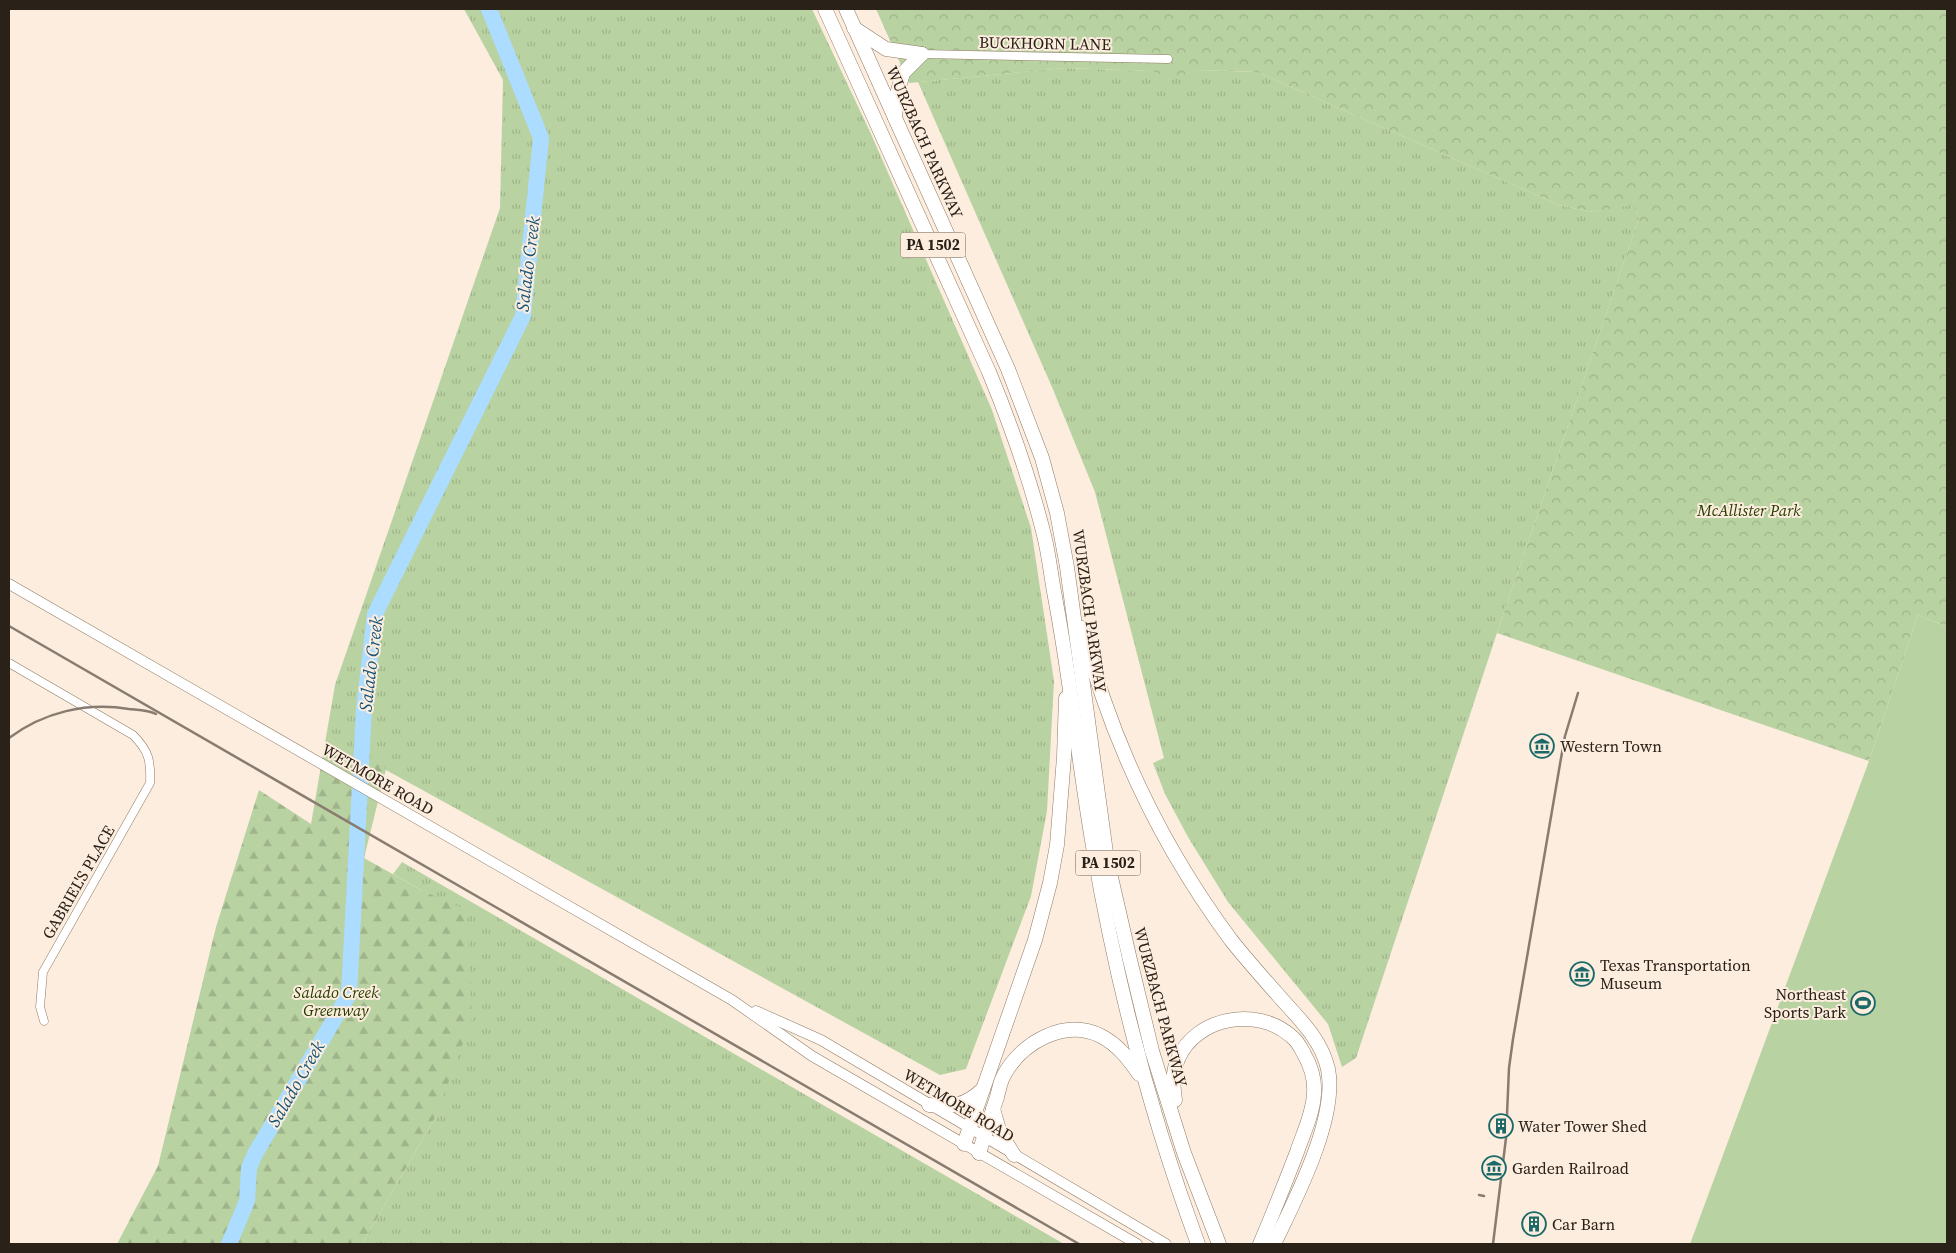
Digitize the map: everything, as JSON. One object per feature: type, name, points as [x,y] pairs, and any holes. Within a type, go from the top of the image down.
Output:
[{"type":"highway","name":"WURZBACH PARKWAY","points":[[825,9],[985,363],[1012,429],[1044,537],[1067,662],[1094,851],[1114,955],[1145,1083],[1162,1140],[1198,1244]]},
{"type":"highway","name":"WURZBACH PARKWAY","points":[[846,9],[1022,403],[1042,458],[1067,567],[1107,860],[1152,1051],[1184,1153],[1219,1244]]},
{"type":"highway","points":[[854,28],[886,49],[922,54]]},
{"type":"highway","points":[[895,119],[897,94],[903,73],[922,54]]},
{"type":"highway","points":[[1067,567],[1084,633],[1109,714],[1142,796],[1174,852],[1226,933],[1309,1029],[1321,1049],[1326,1062],[1329,1080],[1325,1116],[1302,1181],[1274,1244]]},
{"type":"highway","points":[[964,1144],[1035,940],[1050,883],[1056,845],[1064,757],[1067,662]]},
{"type":"highway","points":[[1184,1153],[1172,1084],[1178,1059],[1193,1038],[1216,1024],[1233,1019],[1249,1018],[1265,1021],[1292,1036],[1312,1070],[1314,1096],[1304,1132],[1260,1244]]},
{"type":"highway","points":[[979,1153],[1003,1077],[1020,1053],[1043,1038],[1066,1030],[1088,1031],[1113,1044],[1126,1055],[1145,1083]]},
{"type":"highway","points":[[929,1105],[961,1104],[976,1096],[985,1086]]},
{"type":"highway","points":[[993,1109],[1000,1133],[1014,1155]]},
{"type":"main road","name":"WETMORE ROAD","points":[[9,584],[732,1000],[812,1056],[1137,1244]]},
{"type":"main road","name":"WETMORE ROAD","points":[[732,1000],[821,1040],[1166,1244]]},
{"type":"street","name":"BUCKHORN LANE","points":[[922,54],[1168,59]]},
{"type":"street","name":"GABRIEL'S PLACE","points":[[9,663],[133,735],[144,747],[149,758],[150,783],[43,972],[40,1007],[44,1021]]},
{"type":"green space","points":[[464,9],[812,9],[871,134],[992,410],[1031,528],[1054,681],[1047,811],[1031,896],[966,1069],[940,1075],[326,737],[335,685],[500,208],[503,80]]},
{"type":"green space","name":"McAllister Park","points":[[876,9],[1947,9],[1947,627],[1918,615],[1869,761],[1497,633],[1639,218],[1633,205],[1593,212],[1559,205],[1257,72],[1198,70],[1172,79],[1151,71],[1064,68],[909,83]]},
{"type":"green space","points":[[1064,68],[1151,71],[1172,78],[1198,70],[1257,72],[1559,205],[1593,212],[1633,204],[1639,218],[1497,633],[1356,1058],[1342,1067],[1328,1024],[1228,902],[1188,837],[1165,794],[1153,763],[1164,758],[1095,492],[1052,387],[918,82]]},
{"type":"green space","name":"Northeast Sports Park","points":[[1918,615],[1947,627],[1947,1244],[1690,1244],[1869,761]]},
{"type":"green space","name":"Salado Creek Greenway","points":[[326,737],[386,769],[364,858],[423,891],[467,910],[472,1019],[436,1116],[362,1244],[117,1244],[158,1166],[216,927],[259,790],[311,824]]},
{"type":"green space","points":[[402,862],[1064,1244],[362,1244],[436,1116],[423,891],[393,874]]},
{"type":"waterway","name":"Salado Creek","points":[[229,1244],[247,1201],[249,1168],[255,1154],[349,994],[364,709],[375,614],[523,316],[541,138],[489,9]]},
{"type":"railway","points":[[9,626],[1079,1244]]},
{"type":"railway","points":[[1493,1244],[1506,1138],[1509,1068],[1513,1039],[1565,736],[1578,693]]},
{"type":"railway","points":[[9,738],[36,722],[66,711],[81,708],[113,707],[143,710],[156,714]]},
{"type":"railway","points":[[1479,1195],[1484,1196]]},
{"type":"place","name":"Western Town","points":[[1542,746]]},
{"type":"place","name":"Texas Transportation Museum","points":[[1582,974]]},
{"type":"place","name":"Northeast Sports Park","points":[[1863,1003]]},
{"type":"place","name":"Water Tower Shed","points":[[1501,1126]]},
{"type":"place","name":"Garden Railroad","points":[[1494,1168]]},
{"type":"place","name":"Car Barn","points":[[1534,1224]]}]
